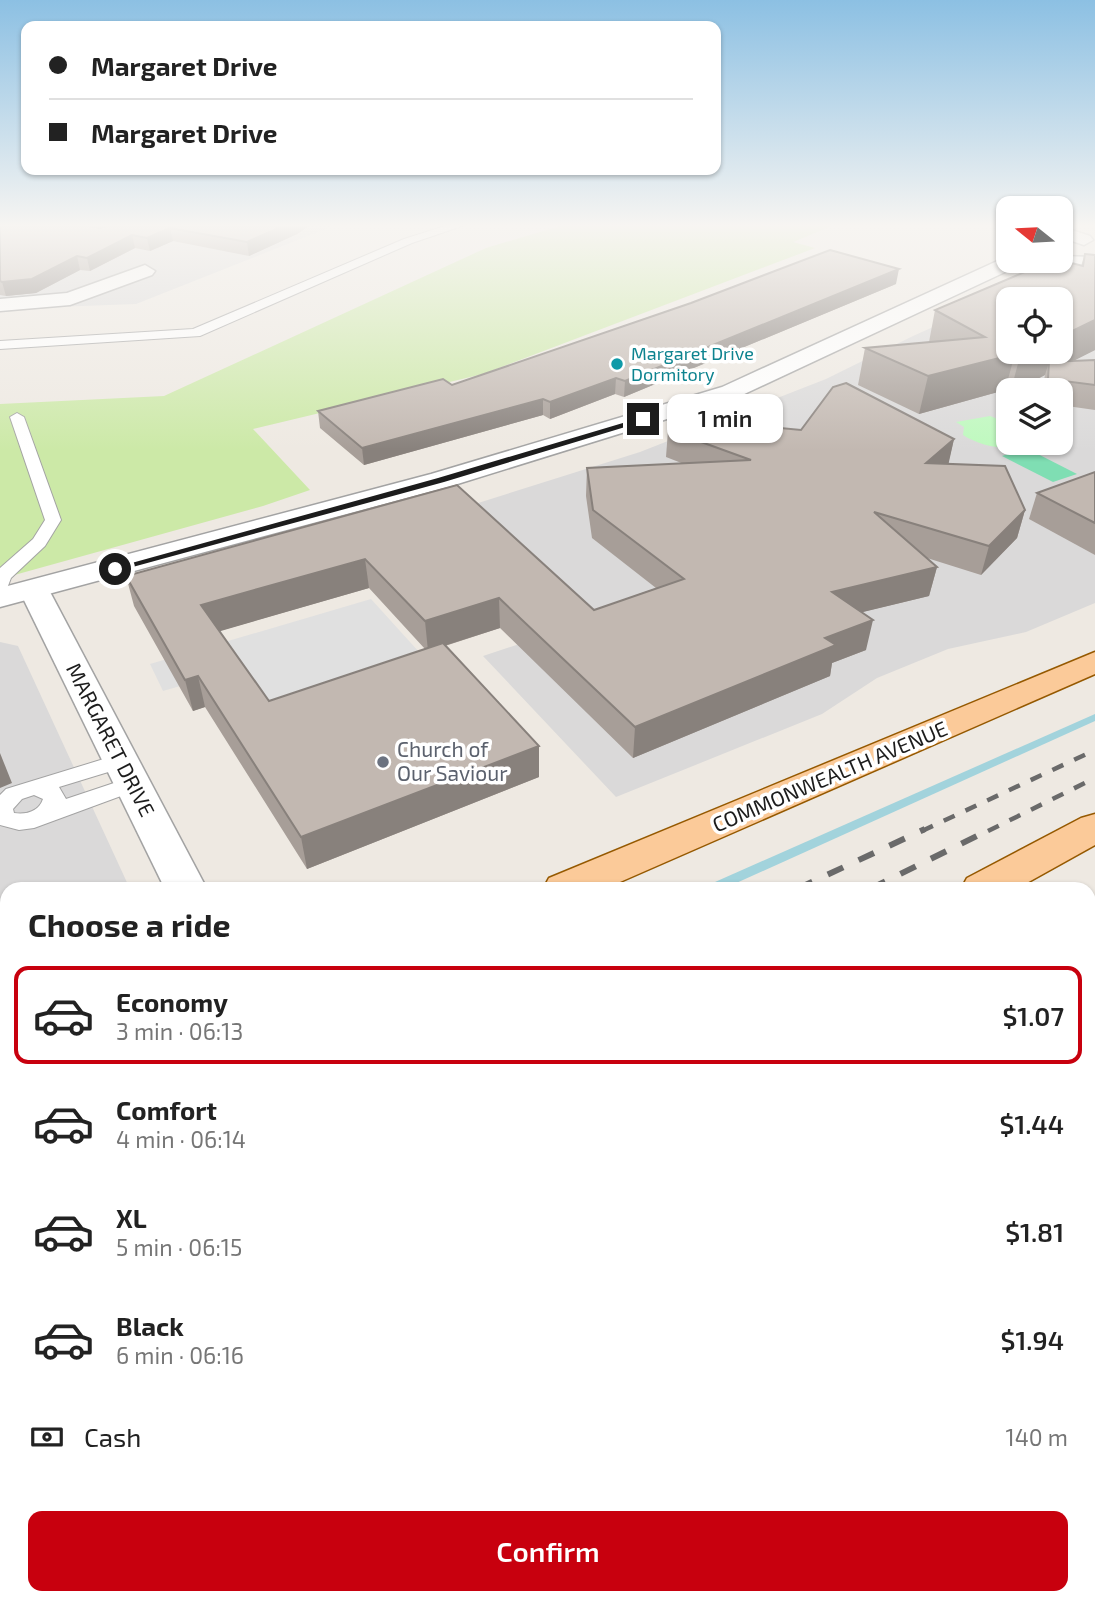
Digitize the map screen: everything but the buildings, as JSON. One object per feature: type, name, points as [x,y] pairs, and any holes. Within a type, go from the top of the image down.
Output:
[{"type":"main road","name":"COMMONWEALTH AVENUE","points":[[581,882],[727,822],[1095,662]]},
{"type":"main road","points":[[995,882],[1095,828]]},
{"type":"street","points":[[0,305],[48,301]]},
{"type":"street","points":[[0,584],[34,590],[441,480],[730,392],[926,301]]},
{"type":"street","name":"MARGARET DRIVE","points":[[34,590],[182,882]]},
{"type":"lane","points":[[0,345],[195,333],[270,301]]},
{"type":"lane","points":[[0,584],[39,542],[53,520],[17,417]]},
{"type":"lane","points":[[126,772],[33,820],[16,822],[4,818],[1,813],[8,798],[32,788],[126,772]]},
{"type":"lane","points":[[32,788],[48,790],[55,799],[49,811],[42,816]]},
{"type":"shaded area","points":[[0,301],[144,301],[136,304],[0,309]]},
{"type":"shaded area","points":[[992,301],[996,301],[996,364],[1073,364],[1073,301],[1095,301],[1095,603],[1026,632],[948,649],[877,678],[822,714],[616,797],[483,656],[601,617],[475,504],[640,452],[826,379]]},
{"type":"shaded area","points":[[371,599],[439,674],[274,729],[236,670],[163,691],[150,664]]},
{"type":"shaded area","points":[[0,642],[18,646],[127,882],[0,882]]},
{"type":"green space","points":[[371,301],[676,301],[483,374],[253,429],[310,490],[263,506],[0,579],[0,404],[164,396]]},
{"type":"green space","points":[[990,416],[996,418],[996,447],[963,435],[964,427],[956,422]]},
{"type":"green space","points":[[1040,455],[1077,474],[1053,482],[1002,456]]},
{"type":"waterway","points":[[727,882],[1095,717]]},
{"type":"railway","points":[[922,831],[1095,750]]},
{"type":"railway","points":[[988,831],[1095,778]]},
{"type":"railway","points":[[812,882],[925,829]]},
{"type":"railway","points":[[884,882],[991,829]]},
{"type":"place","name":"Margaret Drive Dormitory","points":[[617,364]]},
{"type":"place","name":"Church of Our Saviour","points":[[383,762]]},
{"type":"route","points":[[115,569],[441,480],[643,419]]}]
